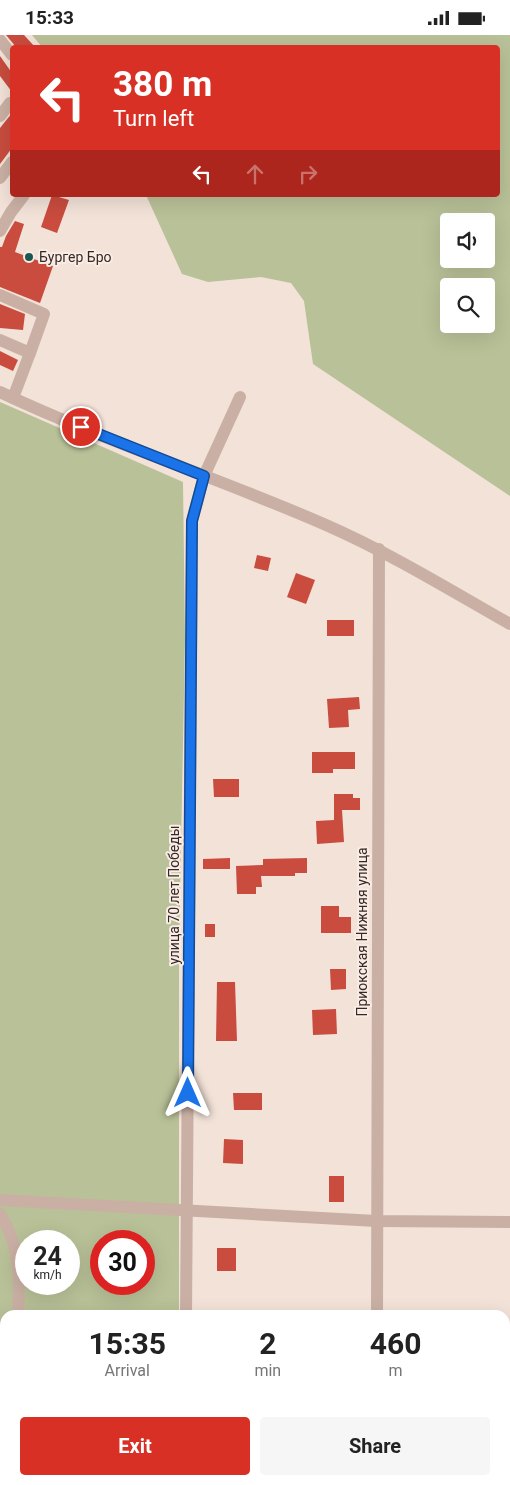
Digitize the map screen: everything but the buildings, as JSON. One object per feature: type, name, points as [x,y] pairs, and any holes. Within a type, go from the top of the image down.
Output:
[{"type":"street","points":[[0,40],[10,52]]},
{"type":"street","points":[[0,115],[10,103]]},
{"type":"street","points":[[0,178],[10,165]]},
{"type":"street","points":[[0,231],[22,197]]},
{"type":"street","points":[[0,295],[44,314],[13,398]]},
{"type":"street","points":[[0,340],[30,353]]},
{"type":"street","points":[[0,392],[46,413],[326,525],[379,549],[510,624]]},
{"type":"street","name":"улица 70 лет Победы","points":[[186,1310],[192,521],[204,476],[240,397]]},
{"type":"street","name":"Приокская Нижняя улица","points":[[377,1310],[379,549]]},
{"type":"street","points":[[0,1201],[376,1221],[510,1222]]},
{"type":"street","points":[[0,1214],[11,1233],[17,1258],[18,1310]]},
{"type":"green space","points":[[32,35],[510,35],[510,496],[313,364],[304,301],[291,283],[261,277],[208,282],[182,274],[147,197],[500,197],[500,45],[40,45]]},
{"type":"green space","points":[[0,402],[183,482],[185,639],[179,949],[179,1310],[0,1310]]},
{"type":"place","name":"Бургер Бро","points":[[29,257]]},
{"type":"route","points":[[81,427],[204,476],[192,521],[188,1093]]}]
